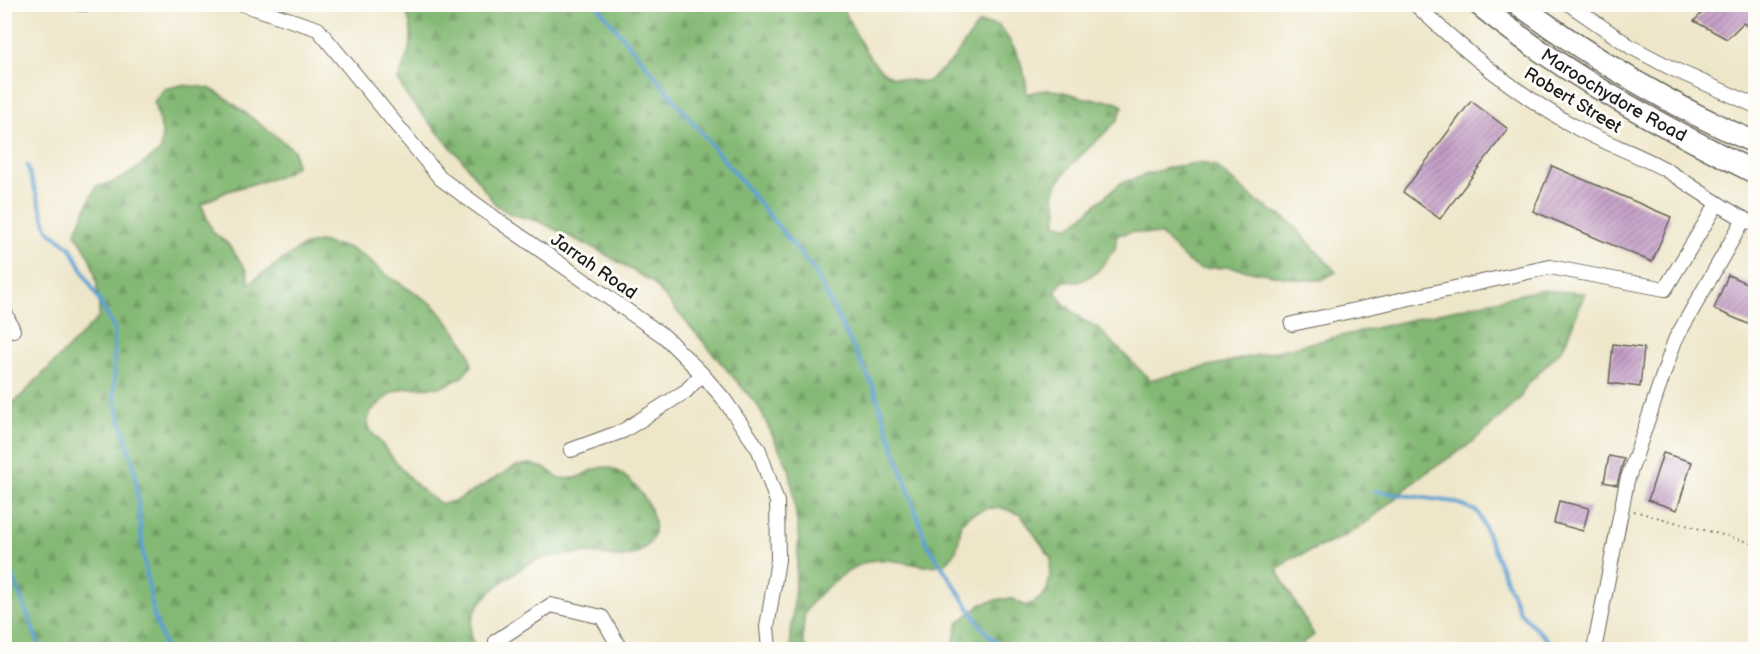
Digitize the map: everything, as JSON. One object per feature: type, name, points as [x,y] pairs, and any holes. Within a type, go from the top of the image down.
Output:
[{"type":"highway","name":"Maroochydore Road","points":[[1478,4],[1543,54],[1611,97],[1652,121],[1755,173]]},
{"type":"highway","name":"Maroochydore Road","points":[[1518,4],[1559,35],[1630,79],[1670,102],[1755,143]]},
{"type":"street","points":[[79,4],[95,4]]},
{"type":"street","name":"Jarrah Road","points":[[242,4],[318,29],[440,178],[665,337],[723,398],[759,450],[777,502],[778,560],[767,627],[769,650]]},
{"type":"street","name":"Robert Street","points":[[1415,4],[1468,51],[1537,103],[1610,145],[1665,170],[1717,204],[1750,222]]},
{"type":"street","points":[[1569,4],[1631,47],[1755,106]]},
{"type":"street","points":[[1292,324],[1550,267],[1665,289],[1717,204]]},
{"type":"street","points":[[1594,650],[1627,481],[1675,340],[1750,222]]},
{"type":"street","points":[[4,310],[12,330]]},
{"type":"street","points":[[572,450],[623,431],[686,391],[702,374]]},
{"type":"street","points":[[496,641],[551,605],[602,617],[621,650]]},
{"type":"path","points":[[1622,508],[1755,544]]},
{"type":"green space","points":[[404,5],[841,5],[862,46],[876,65],[893,77],[927,82],[952,61],[979,23],[998,25],[1019,57],[1027,94],[1055,90],[1096,100],[1112,101],[1123,106],[1117,121],[1070,166],[1059,181],[1054,195],[1058,211],[1055,223],[1070,227],[1121,183],[1170,167],[1200,163],[1215,166],[1259,203],[1289,221],[1336,272],[1321,280],[1302,280],[1228,267],[1200,269],[1187,261],[1161,235],[1132,232],[1117,235],[1115,249],[1097,272],[1079,282],[1064,281],[1055,291],[1062,302],[1083,320],[1097,327],[1150,380],[1539,290],[1585,293],[1563,348],[1526,386],[1520,398],[1490,427],[1466,447],[1424,474],[1367,522],[1345,536],[1289,560],[1277,571],[1314,635],[1303,643],[1301,649],[952,649],[958,623],[982,604],[1000,599],[1013,599],[1025,606],[1045,593],[1049,582],[1051,558],[1021,515],[1003,508],[989,508],[972,514],[961,523],[955,553],[941,565],[924,566],[876,560],[857,566],[836,580],[817,597],[805,614],[803,639],[807,649],[790,649],[799,537],[790,471],[758,406],[652,282],[598,250],[540,222],[508,213],[495,204],[464,162],[407,97],[398,79],[411,42],[410,26]]},
{"type":"green space","points":[[182,85],[209,88],[223,96],[294,150],[296,166],[281,176],[228,191],[201,204],[213,232],[228,244],[247,271],[249,283],[303,246],[319,242],[347,247],[364,256],[385,274],[434,305],[469,352],[472,366],[461,378],[442,387],[405,388],[391,393],[370,412],[367,426],[420,488],[442,504],[458,500],[516,466],[530,464],[547,469],[558,478],[576,478],[594,469],[606,467],[628,479],[647,502],[655,529],[651,541],[642,550],[626,557],[585,553],[535,561],[520,569],[496,587],[478,606],[471,628],[476,649],[5,649],[5,405],[17,400],[99,317],[98,295],[91,262],[75,234],[96,186],[123,178],[161,150],[162,131],[154,102],[164,89]]},
{"type":"building","points":[[1711,4],[1755,4],[1755,28],[1743,23],[1727,39],[1694,21]]},
{"type":"building","points":[[1471,101],[1508,129],[1440,219],[1403,192]]},
{"type":"building","points":[[1552,166],[1671,217],[1652,262],[1533,211]]},
{"type":"building","points":[[1728,275],[1755,287],[1755,327],[1714,309]]},
{"type":"building","points":[[1613,344],[1644,348],[1640,387],[1609,383]]},
{"type":"building","points":[[1663,453],[1692,462],[1677,510],[1648,500]]},
{"type":"building","points":[[1609,456],[1624,459],[1617,485],[1604,482]]},
{"type":"building","points":[[1559,501],[1589,508],[1583,531],[1554,523]]},
{"type":"waterway","points":[[596,4],[813,269],[873,386],[926,542],[981,626],[1002,650]]},
{"type":"waterway","points":[[27,165],[48,230],[70,247],[114,328],[114,396],[135,471],[143,554],[154,616],[166,650]]},
{"type":"waterway","points":[[1374,491],[1454,502],[1478,512],[1519,611],[1557,650]]},
{"type":"waterway","points":[[4,553],[41,650]]}]
